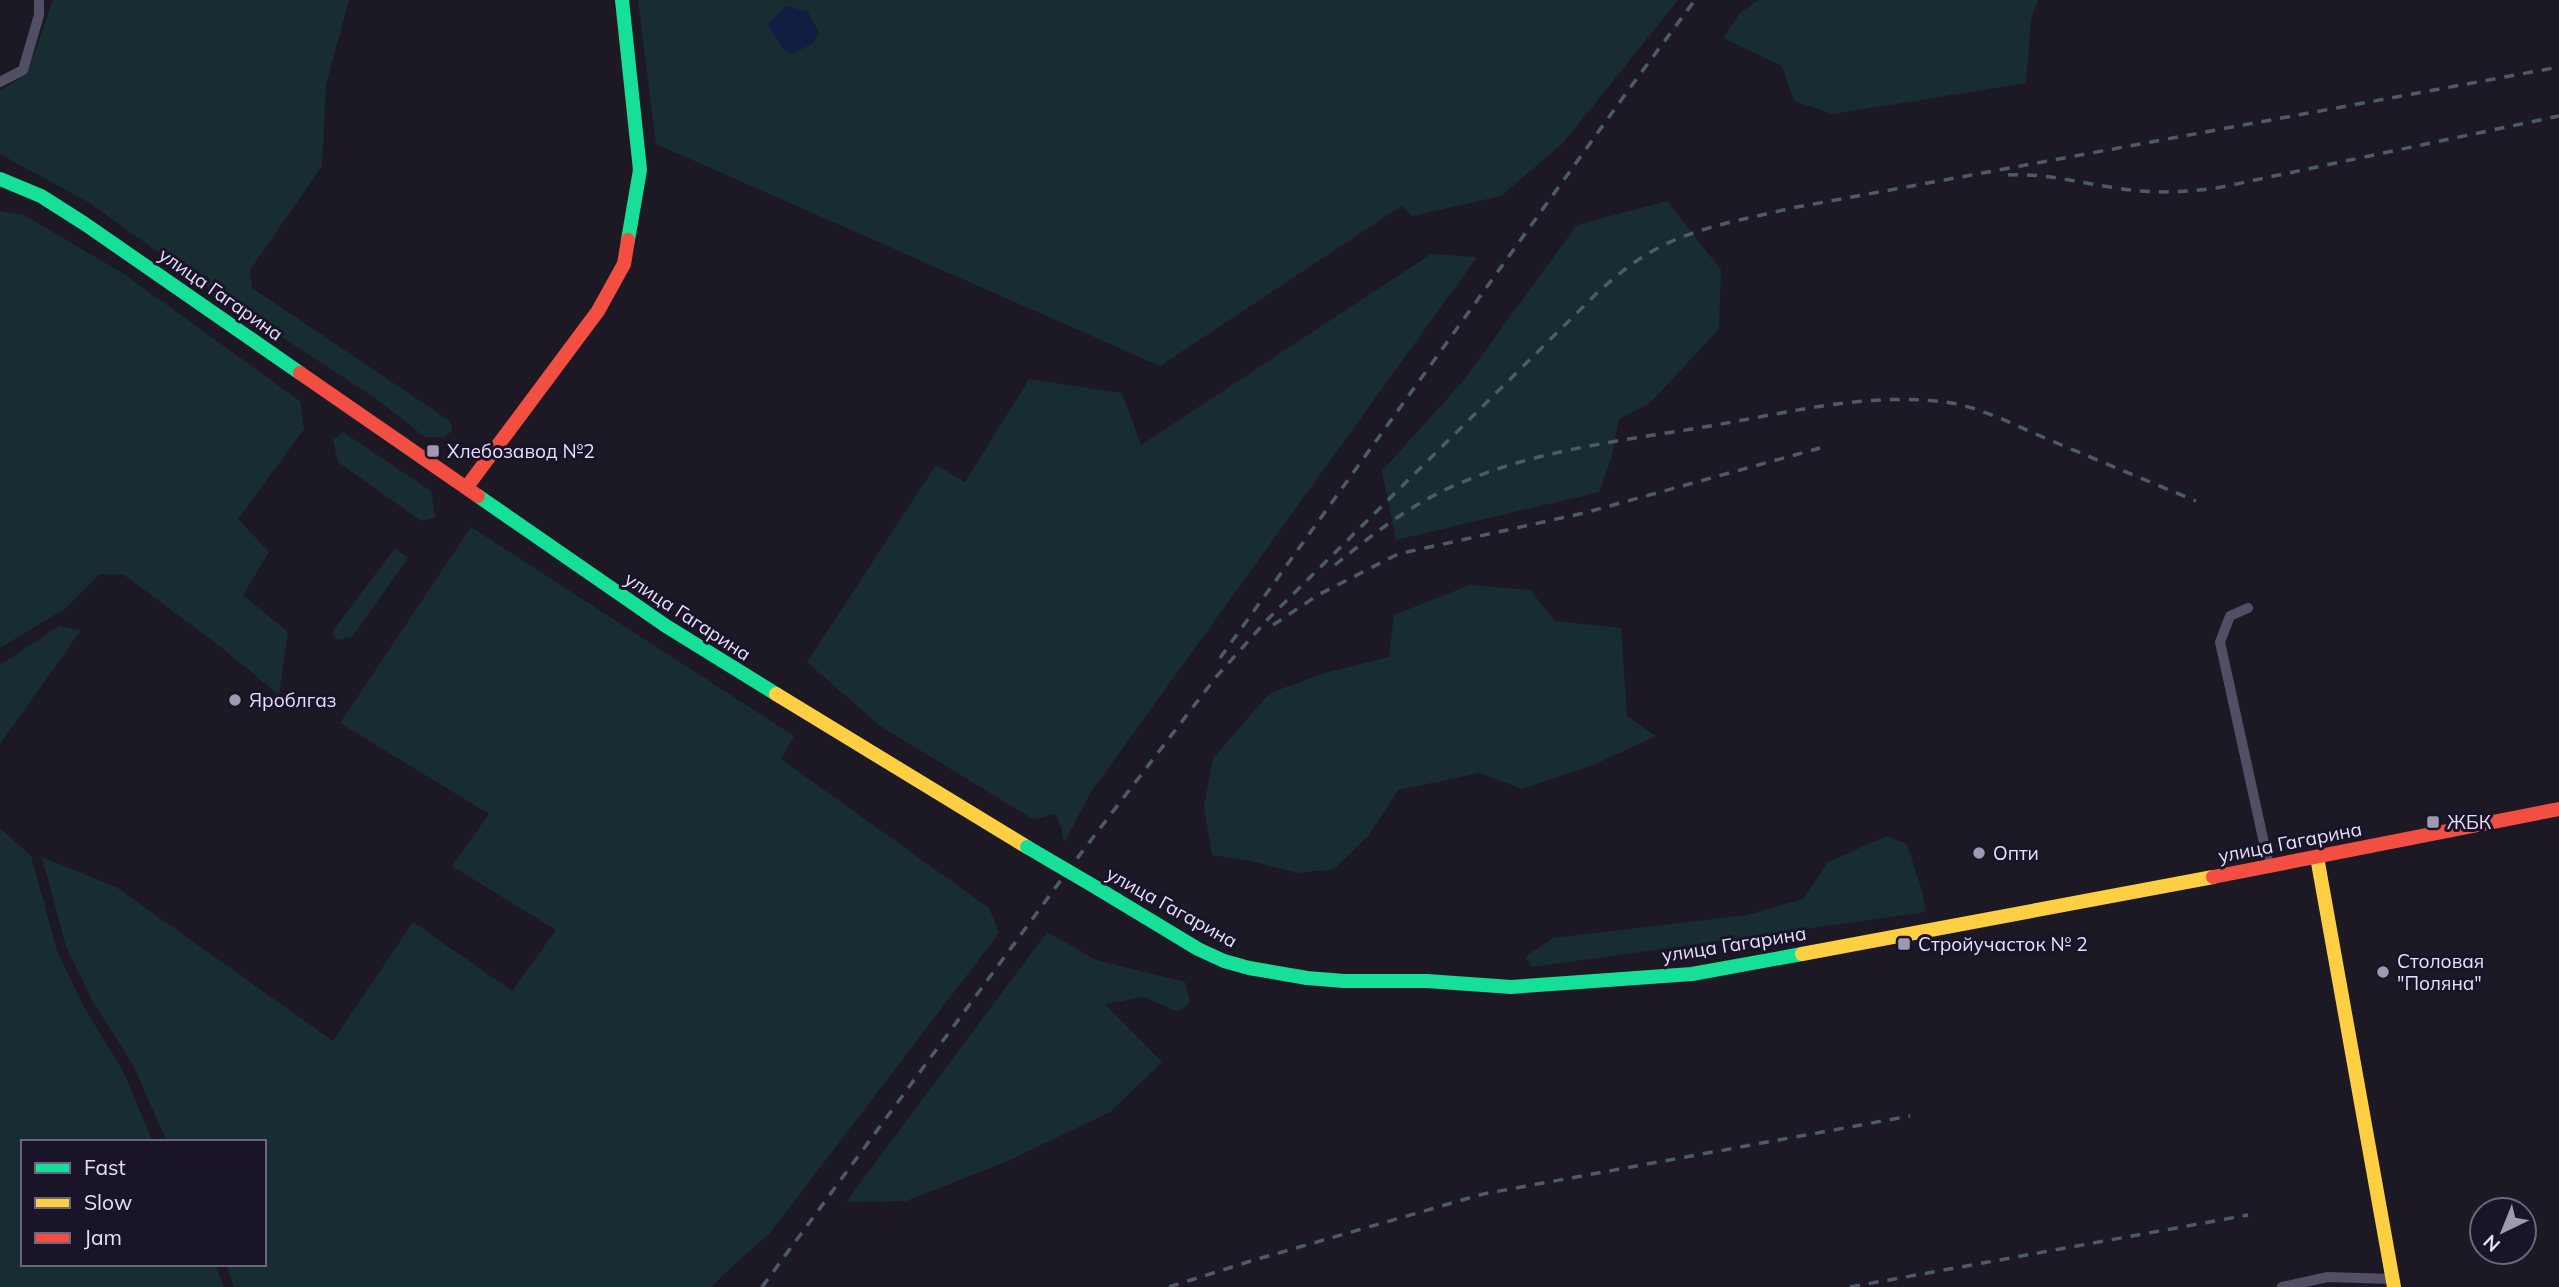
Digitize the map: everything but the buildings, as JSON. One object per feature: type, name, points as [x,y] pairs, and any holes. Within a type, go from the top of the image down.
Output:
[{"type":"main road","points":[[466,488],[598,311],[624,264],[640,170],[622,0]]},
{"type":"main road","name":"улица Гагарина","points":[[0,179],[41,196],[85,224],[666,626],[765,690],[1198,949],[1248,968],[1296,977],[1344,981],[1427,981],[1511,987],[1692,974],[2023,914],[2559,809]]},
{"type":"main road","points":[[2317,857],[2394,1283]]},
{"type":"street","points":[[0,82],[23,70],[39,15],[39,0]]},
{"type":"street","points":[[2248,608],[2230,616],[2220,642],[2269,866]]},
{"type":"street","points":[[2282,1287],[2328,1277],[2394,1283]]},
{"type":"green space","points":[[53,0],[349,0],[326,85],[322,166],[250,270],[252,288],[451,422],[452,431],[444,437],[425,437],[375,398],[224,299],[88,202],[0,154],[0,91],[27,73]]},
{"type":"green space","points":[[638,0],[1678,0],[1564,142],[1501,196],[1412,216],[1401,206],[1160,366],[656,144]]},
{"type":"green space","points":[[1758,0],[2038,0],[2031,19],[2026,83],[1833,114],[1794,101],[1782,66],[1723,38],[1740,13]]},
{"type":"green space","points":[[1667,201],[1721,270],[1719,329],[1650,403],[1619,419],[1611,459],[1599,492],[1396,540],[1382,471],[1463,381],[1577,225]]},
{"type":"green space","points":[[0,211],[24,215],[124,274],[300,401],[304,429],[238,519],[269,552],[243,595],[288,632],[279,695],[222,648],[124,575],[100,574],[66,608],[0,648]]},
{"type":"green space","points":[[1431,254],[1477,257],[1091,792],[1064,843],[1055,814],[1033,819],[880,726],[807,662],[936,465],[965,482],[1029,379],[1122,393],[1141,445]]},
{"type":"green space","points":[[343,432],[431,491],[435,518],[421,521],[338,462],[333,440]]},
{"type":"green space","points":[[471,527],[794,736],[781,759],[989,908],[999,933],[770,1233],[712,1287],[234,1287],[227,1266],[266,1266],[266,1140],[166,1140],[133,1065],[92,1000],[66,947],[42,857],[116,887],[333,1041],[413,922],[512,991],[556,930],[452,866],[489,814],[340,723]]},
{"type":"green space","points":[[395,548],[408,558],[352,637],[337,640],[332,632]]},
{"type":"green space","points":[[1470,585],[1530,590],[1555,621],[1621,628],[1627,716],[1656,736],[1593,765],[1522,789],[1480,773],[1398,790],[1369,835],[1334,869],[1297,873],[1251,861],[1212,855],[1204,807],[1213,758],[1270,693],[1325,673],[1389,657],[1394,615]]},
{"type":"green space","points":[[59,626],[81,630],[0,744],[0,665]]},
{"type":"green space","points":[[0,828],[31,856],[57,951],[84,1007],[123,1071],[152,1140],[21,1140],[21,1266],[216,1266],[224,1287],[0,1287]]},
{"type":"green space","points":[[1887,836],[1907,844],[1926,912],[1532,967],[1525,957],[1553,938],[1747,915],[1803,899],[1828,862]]},
{"type":"green space","points":[[1047,932],[1096,960],[1185,982],[1190,1002],[1178,1012],[1144,997],[1105,1004],[1162,1062],[1110,1112],[1010,1160],[906,1201],[846,1202]]},
{"type":"water","points":[[786,6],[808,12],[819,33],[813,43],[793,54],[785,51],[769,28],[769,23]]},
{"type":"railway","points":[[1220,658],[1695,0]]},
{"type":"railway","points":[[762,1287],[1075,861],[1216,677],[1269,618],[1597,293],[1641,258],[1690,234],[1792,208],[2559,67]]},
{"type":"railway","points":[[2008,175],[2047,177],[2138,191],[2194,191],[2559,116]]},
{"type":"railway","points":[[1335,565],[1428,498],[1523,461],[1585,447],[1856,402],[1916,400],[1945,402],[1971,408],[2196,501]]},
{"type":"railway","points":[[1273,625],[1318,595],[1398,554],[1584,513],[1820,448]]},
{"type":"railway","points":[[1169,1287],[1483,1194],[1910,1116]]},
{"type":"railway","points":[[1850,1287],[2248,1215]]},
{"type":"traffic: fast","points":[[622,0],[640,170],[628,240]]},
{"type":"traffic: fast","points":[[0,179],[41,196],[85,224],[300,373]]},
{"type":"traffic: fast","points":[[478,496],[666,626],[776,694]]},
{"type":"traffic: fast","points":[[1027,847],[1097,888]]},
{"type":"traffic: fast","points":[[1097,888],[1198,949],[1224,961],[1307,978],[1427,981],[1511,987],[1692,974],[1802,954]]},
{"type":"traffic: slow","points":[[776,694],[1027,847]]},
{"type":"traffic: slow","points":[[2317,857],[2394,1287]]},
{"type":"traffic: slow","points":[[1802,954],[2213,877]]},
{"type":"traffic: jam","points":[[466,488],[598,311],[624,264],[628,240]]},
{"type":"traffic: jam","points":[[300,373],[478,496]]},
{"type":"traffic: jam","points":[[2213,877],[2559,809]]},
{"type":"place","name":"Хлебозавод №2","points":[[433,451]]},
{"type":"place","name":"Яроблгаз","points":[[235,700]]},
{"type":"place","name":"ЖБК","points":[[2433,822]]},
{"type":"place","name":"Опти","points":[[1979,853]]},
{"type":"place","name":"Стройучасток № 2","points":[[1904,944]]},
{"type":"place","name":"Столовая \"Поляна\"","points":[[2383,972]]}]
